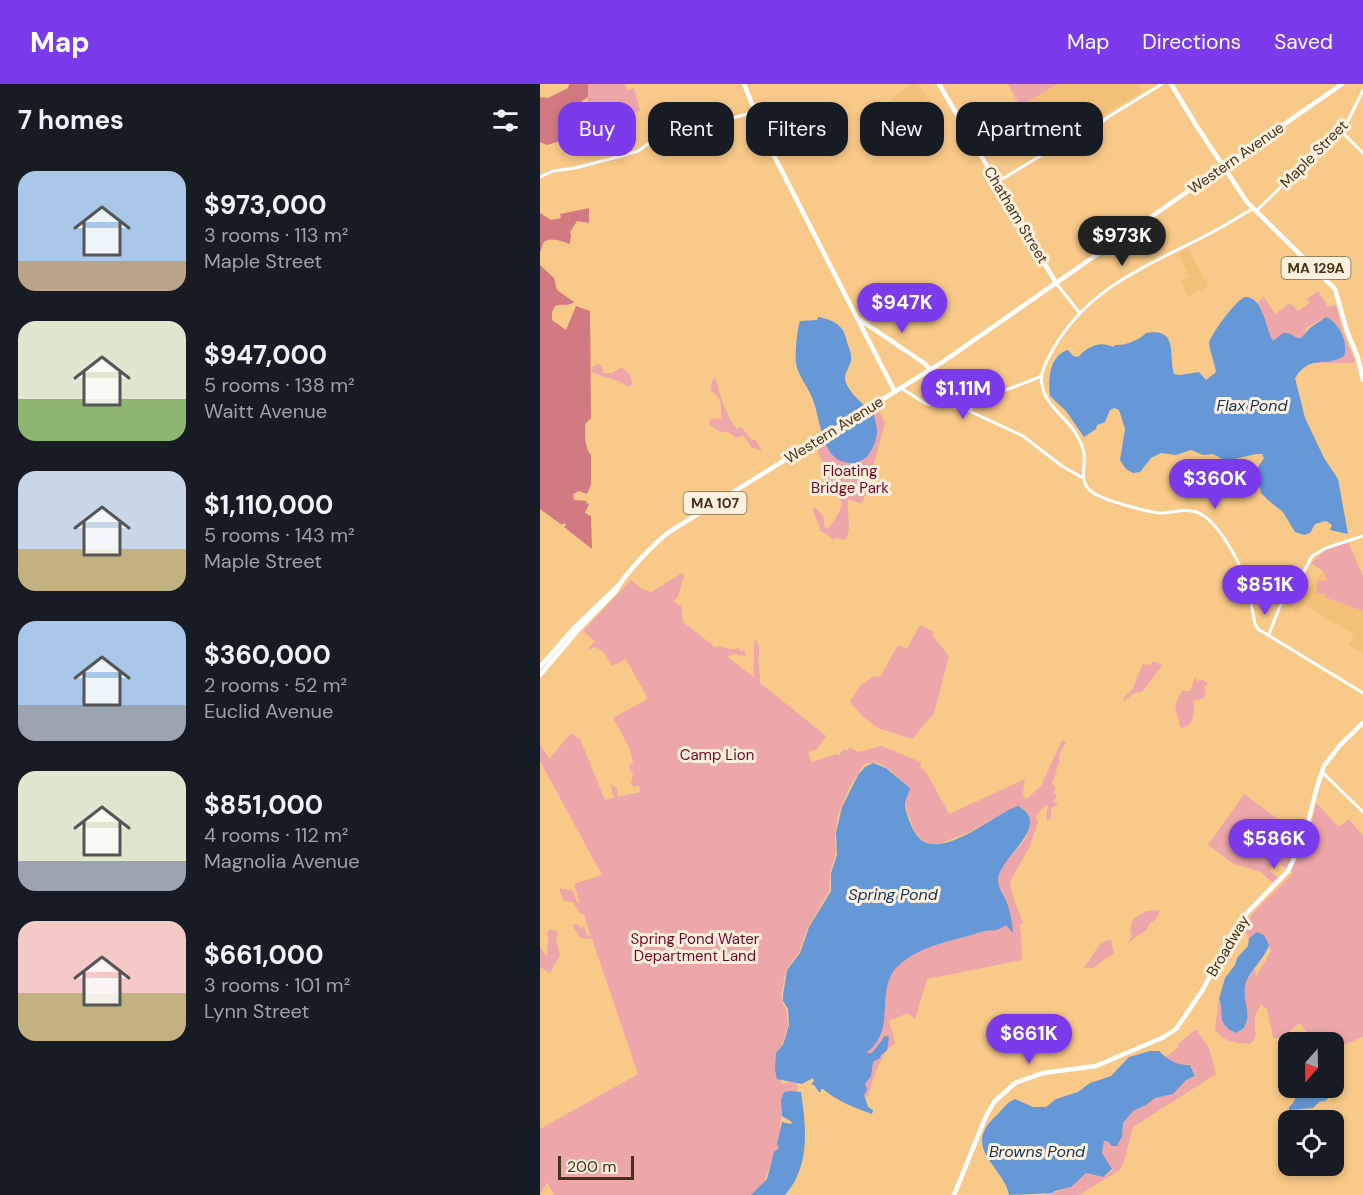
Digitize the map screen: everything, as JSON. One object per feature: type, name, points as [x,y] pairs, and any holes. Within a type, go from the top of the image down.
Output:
[{"type":"main road","points":[[744,84],[750,102]]},
{"type":"main road","name":"Chatham Street","points":[[939,84],[1056,283]]},
{"type":"main road","points":[[1171,84],[1222,167]]},
{"type":"main road","name":"Western Avenue","points":[[619,585],[669,532],[930,369],[1342,84]]},
{"type":"main road","points":[[774,156],[895,392]]},
{"type":"main road","name":"MA 129A","points":[[1222,167],[1255,209],[1334,287],[1347,331],[1361,362]]},
{"type":"main road","points":[[857,318],[930,369]]},
{"type":"main road","points":[[1361,362],[1363,380]]},
{"type":"main road","name":"MA 107","points":[[540,667],[573,629],[619,585]]},
{"type":"main road","name":"MA 107","points":[[540,675],[619,585]]},
{"type":"main road","name":"Broadway","points":[[954,1195],[986,1116],[994,1102],[1015,1083],[1043,1073],[1082,1069],[1106,1062],[1164,1037],[1184,1020],[1240,920],[1288,871],[1304,838],[1322,772],[1329,758],[1363,723]]},
{"type":"street","points":[[997,183],[1052,149],[1081,139],[1108,117],[1162,84]]},
{"type":"street","name":"Maple Street","points":[[1042,376],[1056,345],[1079,312],[1127,276],[1255,209],[1340,130],[1349,119],[1363,90]]},
{"type":"street","points":[[540,177],[554,171],[575,168],[638,151],[650,141],[746,114]]},
{"type":"street","points":[[1340,130],[1363,153]]},
{"type":"street","name":"Chatham Street","points":[[1056,283],[1079,312]]},
{"type":"street","points":[[930,369],[947,388],[983,416]]},
{"type":"street","points":[[901,388],[926,404],[970,406],[1042,376],[1045,396],[1071,426],[1083,447],[1083,478],[1089,490],[1101,496],[1154,512],[1190,510],[1205,515],[1213,522],[1241,569],[1249,591],[1255,624],[1268,635],[1363,693]]},
{"type":"street","points":[[970,406],[982,402]]},
{"type":"street","points":[[970,406],[983,416],[1023,436],[1062,466],[1083,478]]},
{"type":"street","points":[[1268,635],[1280,606],[1298,583],[1312,556],[1326,548],[1363,536]]},
{"type":"street","points":[[1322,772],[1363,812]]},
{"type":"shaded area","points":[[569,84],[588,84],[588,97],[580,102],[558,102],[558,142],[547,145],[540,142],[540,97],[548,98],[568,88]]},
{"type":"shaded area","points":[[911,84],[917,84],[931,102],[888,102]]},
{"type":"shaded area","points":[[1058,84],[1137,84],[1141,89],[1141,92],[1103,116],[1103,102],[1027,102]]},
{"type":"shaded area","points":[[589,208],[589,223],[577,221],[570,232],[570,244],[547,240],[543,243],[540,252],[540,213],[551,220],[561,218],[560,214]]},
{"type":"shaded area","points":[[1188,248],[1208,286],[1188,297],[1181,281],[1189,277],[1178,253]]},
{"type":"shaded area","points":[[540,265],[554,278],[557,290],[574,302],[555,306],[552,320],[566,330],[576,306],[590,311],[591,418],[585,424],[585,440],[591,455],[591,484],[587,494],[579,491],[573,494],[574,500],[587,501],[586,503],[589,504],[585,513],[591,516],[592,549],[564,527],[566,525],[564,523],[562,525],[540,509]]},
{"type":"shaded area","points":[[1323,571],[1332,590],[1324,597],[1363,611],[1363,653],[1348,645],[1354,634],[1304,605],[1297,614],[1293,611]]},
{"type":"green space","points":[[588,84],[625,84],[627,90],[634,88],[640,111],[636,112],[636,102],[588,102]]},
{"type":"green space","points":[[1008,84],[1058,84],[1027,102],[1018,102]]},
{"type":"green space","points":[[1318,291],[1328,307],[1336,305],[1343,332],[1355,361],[1353,363],[1311,363],[1326,317],[1306,328],[1303,338],[1276,346],[1269,335],[1258,302],[1264,297],[1275,314],[1290,303],[1298,311],[1310,303],[1307,299]]},
{"type":"green space","points":[[597,364],[601,365],[604,373],[612,373],[622,367],[630,375],[633,385],[627,386],[592,372],[591,368]]},
{"type":"green space","points":[[715,378],[729,417],[737,429],[742,427],[750,439],[756,440],[762,452],[752,448],[743,435],[736,438],[709,424],[711,418],[721,419],[720,403],[711,391]]},
{"type":"green space","name":"Floating Bridge Park","points":[[876,409],[885,423],[864,499],[861,503],[848,500],[847,536],[845,540],[836,538],[833,540],[820,531],[813,509],[815,507],[823,516],[825,527],[828,529],[839,513],[842,503],[823,472],[823,464],[817,449],[822,446],[824,440],[827,447],[838,458],[852,461],[865,457],[871,452],[869,413]]},
{"type":"green space","points":[[1348,542],[1363,576],[1363,611],[1324,597],[1326,594],[1316,593],[1318,580],[1328,581],[1323,571],[1311,563],[1326,550]]},
{"type":"green space","name":"Spring Pond Water Department Land","points":[[682,573],[684,576],[678,597],[673,601],[681,606],[683,622],[715,647],[738,648],[742,652],[744,650],[746,656],[736,653],[727,656],[754,678],[754,643],[755,640],[757,641],[760,683],[826,736],[817,749],[808,752],[812,762],[836,754],[839,756],[843,749],[847,751],[850,747],[858,752],[881,746],[921,762],[920,767],[926,772],[949,814],[1025,779],[1023,793],[1025,800],[1041,786],[1062,740],[1066,742],[1060,753],[1057,772],[1052,782],[1056,790],[1053,792],[1057,796],[1053,802],[1057,805],[1051,808],[1051,818],[1048,821],[1046,819],[1048,806],[1045,805],[1036,816],[1038,822],[1029,848],[1010,881],[1013,897],[1023,923],[1019,925],[1022,960],[927,979],[915,1019],[908,1013],[889,1021],[895,1043],[881,1060],[868,1096],[865,1097],[817,1075],[886,991],[890,972],[916,950],[990,930],[999,895],[996,874],[1026,838],[1030,822],[1026,811],[1021,807],[1015,807],[969,832],[939,844],[932,844],[922,840],[915,832],[904,797],[909,789],[907,785],[883,765],[871,762],[864,764],[849,788],[838,814],[835,837],[836,853],[830,872],[829,891],[807,929],[799,952],[786,970],[781,995],[788,1025],[778,1059],[779,1077],[782,1084],[795,1081],[798,1087],[795,1093],[783,1095],[778,1149],[763,1185],[752,1195],[554,1195],[547,1182],[540,1195],[540,1129],[638,1074],[592,939],[580,938],[573,926],[574,924],[579,925],[581,928],[584,926],[586,934],[591,937],[584,915],[579,912],[573,902],[564,901],[560,891],[560,888],[573,891],[580,904],[574,884],[602,875],[540,761],[540,744],[549,759],[571,733],[580,739],[605,800],[614,798],[610,783],[617,789],[618,797],[640,792],[639,785],[634,787],[631,784],[633,775],[629,767],[633,762],[629,747],[613,718],[648,699],[626,659],[612,666],[604,652],[595,647],[587,650],[595,641],[583,631],[631,580],[642,589],[651,592]]},
{"type":"green space","points":[[920,625],[934,632],[932,635],[949,656],[934,713],[912,739],[878,728],[863,717],[850,702],[862,683],[864,684],[873,676],[880,677],[898,645],[907,649]]},
{"type":"green space","points":[[1153,661],[1162,665],[1142,692],[1134,693],[1123,702],[1133,688],[1143,664],[1151,665]]},
{"type":"green space","points":[[1195,677],[1198,682],[1201,679],[1208,683],[1204,687],[1206,694],[1203,699],[1194,700],[1192,721],[1181,728],[1176,703],[1182,691],[1190,691]]},
{"type":"green space","points":[[1244,794],[1301,836],[1300,842],[1289,837],[1284,845],[1300,859],[1306,846],[1316,803],[1339,827],[1349,819],[1363,836],[1363,1037],[1344,1045],[1344,1032],[1306,1032],[1300,1023],[1289,1032],[1278,1032],[1278,1038],[1273,1038],[1267,1009],[1261,1004],[1255,1017],[1255,1035],[1250,1044],[1226,1039],[1218,1033],[1215,1029],[1219,999],[1222,1019],[1226,1027],[1237,1033],[1246,1025],[1246,984],[1255,967],[1256,977],[1271,951],[1270,948],[1255,942],[1242,930],[1259,907],[1293,873],[1276,861],[1269,871],[1278,878],[1272,882],[1261,872],[1234,864],[1208,845]]},
{"type":"green space","points":[[1160,910],[1147,930],[1127,945],[1132,936],[1130,931],[1133,919],[1146,911]]},
{"type":"green space","points":[[550,929],[558,932],[556,940],[560,955],[550,973],[540,967],[540,947],[547,957],[547,932]]},
{"type":"green space","points":[[1111,940],[1114,953],[1093,968],[1084,968],[1100,944]]},
{"type":"green space","points":[[1196,1029],[1209,1048],[1216,1074],[1133,1127],[1120,1170],[1079,1195],[1045,1195],[1071,1187],[1086,1173],[1103,1177],[1112,1171],[1102,1153],[1104,1141],[1107,1140],[1111,1145],[1119,1144],[1123,1123],[1133,1111],[1155,1098],[1173,1094],[1186,1080],[1195,1077],[1189,1064],[1178,1065],[1164,1058],[1178,1048],[1178,1044]]},
{"type":"water","name":"Flax Pond","points":[[1245,297],[1251,298],[1260,307],[1273,341],[1283,333],[1301,338],[1310,328],[1326,317],[1342,334],[1345,345],[1344,356],[1331,361],[1313,363],[1301,370],[1295,378],[1305,418],[1324,458],[1338,479],[1348,534],[1330,530],[1332,525],[1326,521],[1315,524],[1310,533],[1304,535],[1295,532],[1283,512],[1261,493],[1256,470],[1264,458],[1262,454],[1226,461],[1213,454],[1203,455],[1191,450],[1176,455],[1161,453],[1151,458],[1140,472],[1133,473],[1126,469],[1120,460],[1125,429],[1119,410],[1114,408],[1110,410],[1105,422],[1097,425],[1096,429],[1084,437],[1066,411],[1050,396],[1051,369],[1057,357],[1062,353],[1068,350],[1073,356],[1078,357],[1085,350],[1099,344],[1113,347],[1123,345],[1146,333],[1163,334],[1168,339],[1174,374],[1199,372],[1206,380],[1216,372],[1209,343],[1230,310]]},
{"type":"water","points":[[818,317],[841,327],[851,358],[845,376],[846,382],[851,391],[870,411],[875,411],[877,431],[874,443],[868,455],[856,463],[842,462],[829,450],[824,441],[813,400],[797,367],[796,348],[800,321],[817,320]]},
{"type":"water","name":"Spring Pond","points":[[873,763],[886,768],[910,788],[905,803],[906,812],[914,831],[923,841],[935,844],[949,842],[1018,806],[1027,814],[1030,822],[1022,842],[1000,871],[998,880],[1009,909],[1013,933],[1006,925],[996,930],[985,931],[927,948],[907,959],[891,975],[887,986],[881,1033],[876,1044],[866,1053],[872,1053],[885,1036],[889,1037],[887,1050],[873,1062],[871,1076],[865,1084],[867,1090],[864,1095],[868,1107],[873,1110],[872,1114],[841,1101],[823,1089],[819,1092],[811,1084],[814,1081],[813,1078],[802,1084],[777,1079],[775,1070],[776,1053],[783,1045],[789,1025],[788,1009],[783,1001],[787,970],[800,953],[809,927],[831,891],[831,873],[837,855],[836,833],[842,807],[858,775],[865,767]]},
{"type":"water","points":[[1257,932],[1264,935],[1269,945],[1247,981],[1245,987],[1248,1014],[1246,1024],[1236,1033],[1229,1030],[1223,1022],[1219,999],[1225,978],[1235,965],[1237,958],[1248,946],[1249,938]]},
{"type":"water","name":"Browns Pond","points":[[1159,1051],[1173,1062],[1190,1065],[1195,1076],[1186,1080],[1173,1094],[1155,1098],[1133,1111],[1123,1123],[1122,1137],[1117,1146],[1104,1141],[1102,1153],[1112,1169],[1103,1177],[1086,1173],[1071,1187],[1052,1193],[1009,1195],[1006,1185],[987,1157],[982,1137],[986,1127],[1005,1106],[1015,1099],[1033,1107],[1046,1107],[1056,1099],[1078,1092],[1090,1083],[1111,1076],[1129,1057]]},
{"type":"water","points":[[784,1092],[801,1092],[804,1119],[805,1145],[799,1171],[785,1195],[751,1195],[767,1179],[774,1152],[779,1148],[777,1144],[782,1122],[791,1124],[792,1122],[782,1116],[781,1100]]},
{"type":"water","points":[[1296,1098],[1328,1098],[1313,1108],[1289,1110]]},
{"type":"park label","name":"Camp Lion","points":[[717,755]]}]
